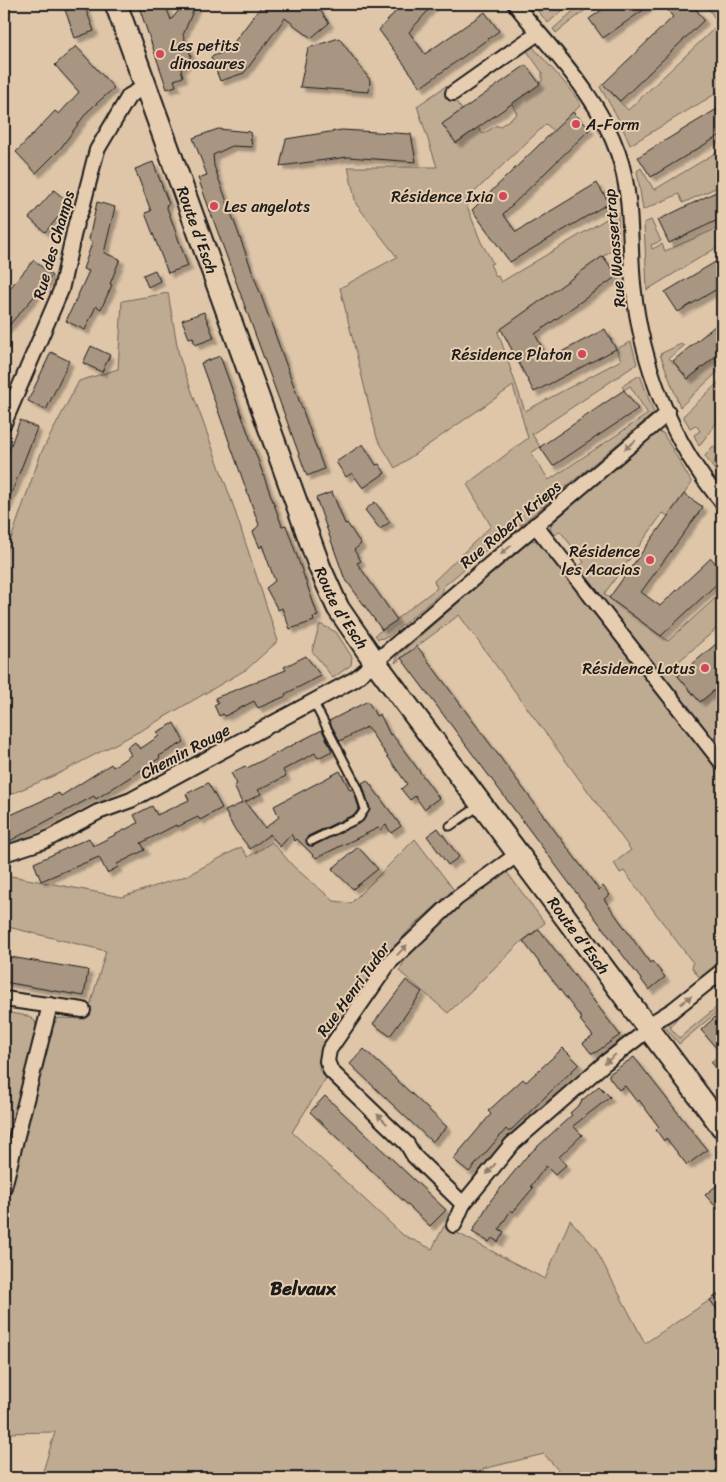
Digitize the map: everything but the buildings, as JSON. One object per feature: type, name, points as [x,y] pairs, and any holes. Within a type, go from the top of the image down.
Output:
[{"type":"main road","name":"Route d'Esch","points":[[116,4],[320,568],[338,608],[375,662],[722,1127]]},
{"type":"street","name":"Rue Waassertrap","points":[[515,4],[581,84],[601,116],[618,152],[626,183],[630,215],[633,282],[638,320],[654,381],[691,460],[722,502]]},
{"type":"street","points":[[453,93],[538,33]]},
{"type":"street","name":"Rue des Champs","points":[[4,423],[61,290],[76,223],[82,208],[97,150],[129,96],[146,86]]},
{"type":"street","name":"Rue Robert Krieps","points":[[375,662],[668,413]]},
{"type":"street","points":[[535,525],[722,763]]},
{"type":"street","name":"Chemin Rouge","points":[[4,854],[44,841],[98,812],[131,800],[314,703],[355,679],[375,662]]},
{"type":"street","name":"Rue Henri Tudor","points":[[463,1204],[414,1156],[407,1144],[331,1071],[328,1061],[330,1050],[389,963],[457,898],[518,854]]},
{"type":"street","points":[[454,1225],[463,1204],[512,1144],[648,1027],[673,1010],[722,971]]},
{"type":"street","points":[[4,999],[83,1010]]},
{"type":"street","points":[[4,1187],[50,1006]]},
{"type":"lane","points":[[311,840],[359,818],[365,809],[358,788],[314,703]]},
{"type":"lane","points":[[450,826],[482,804]]},
{"type":"shaded area","points":[[532,4],[547,4],[552,8],[556,4],[570,4],[548,23]]},
{"type":"shaded area","points":[[581,4],[593,4],[556,33],[553,29]]},
{"type":"shaded area","points":[[705,4],[722,4],[722,90],[630,145],[619,120],[600,87],[603,84],[628,110],[719,24]]},
{"type":"shaded area","points":[[533,47],[572,91],[581,105],[554,131],[546,124],[465,201],[481,242],[493,263],[490,264],[496,277],[498,276],[501,282],[618,212],[619,245],[498,332],[525,411],[621,360],[616,349],[631,342],[637,364],[532,434],[540,447],[531,453],[549,480],[648,414],[630,386],[624,390],[622,386],[640,375],[654,413],[521,525],[517,524],[444,586],[441,593],[388,637],[378,639],[375,635],[437,588],[434,581],[491,526],[467,484],[528,438],[513,386],[395,468],[377,438],[340,288],[397,257],[356,204],[348,167],[437,167],[417,106],[446,86],[462,110],[443,124],[456,143],[478,127],[483,134],[497,125],[499,127],[517,114],[512,104],[542,81],[542,72],[527,51]]},
{"type":"shaded area","points":[[722,149],[722,185],[683,203],[679,194],[643,210],[637,171],[641,168],[654,190]]},
{"type":"shaded area","points":[[651,220],[661,241],[651,245],[652,249],[662,244],[665,251],[722,226],[722,258],[716,248],[647,290],[644,223]]},
{"type":"shaded area","points":[[168,293],[179,356],[231,499],[278,641],[247,669],[144,729],[58,774],[4,797],[4,652],[10,640],[4,633],[4,559],[41,453],[79,381],[118,369],[122,301]]},
{"type":"shaded area","points":[[681,344],[684,346],[669,358],[688,379],[722,351],[722,368],[680,407],[660,354]]},
{"type":"shaded area","points":[[722,379],[722,415],[699,446],[694,435],[700,431],[696,425],[690,428],[683,416]]},
{"type":"shaded area","points":[[658,432],[663,433],[692,483],[668,516],[663,513],[604,594],[668,641],[722,592],[722,624],[671,668],[700,702],[722,684],[722,756],[576,569],[584,562],[560,531],[554,536],[550,529],[552,523]]},
{"type":"shaded area","points":[[713,446],[722,453],[722,467],[716,458],[714,462],[722,474],[722,481],[705,456]]},
{"type":"shaded area","points":[[541,540],[722,771],[722,960],[700,978],[692,968],[693,963],[624,871],[620,873],[614,863],[631,850],[459,615],[395,663],[398,655],[529,541]]},
{"type":"shaded area","points":[[320,624],[336,632],[352,657],[351,665],[333,678],[312,651]]},
{"type":"shaded area","points":[[415,839],[454,890],[413,926],[384,958],[322,1045],[319,1070],[327,1077],[292,1132],[403,1235],[432,1249],[444,1226],[545,1279],[570,1220],[594,1246],[645,1343],[710,1300],[722,1316],[722,1478],[565,1478],[544,1454],[483,1469],[483,1478],[41,1478],[55,1432],[4,1433],[4,1215],[53,1026],[58,1018],[86,1019],[106,951],[4,926],[7,911],[4,910],[6,875],[122,897],[186,876],[241,847],[248,857],[272,842],[294,867],[334,901],[351,903]]},
{"type":"shaded area","points":[[506,871],[545,923],[520,943],[448,1013],[399,971],[408,955],[432,928],[461,903]]},
{"type":"shaded area","points":[[722,1003],[722,1008],[679,1044],[663,1025],[676,1015],[678,1017],[670,1027],[679,1038]]},
{"type":"shaded area","points":[[4,1012],[28,1016],[35,1021],[37,1030],[6,1145],[4,1144]]},
{"type":"place","name":"Les petits dinosaures","points":[[160,54]]},
{"type":"place","name":"A-Form","points":[[576,124]]},
{"type":"place","name":"Résidence Ixia","points":[[503,196]]},
{"type":"place","name":"Les angelots","points":[[214,206]]},
{"type":"place","name":"Résidence Platon","points":[[582,354]]},
{"type":"place","name":"Résidence les Acacias","points":[[650,560]]},
{"type":"place","name":"Résidence Lotus","points":[[705,668]]},
{"type":"district","name":"Belvaux","points":[[303,1288]]}]
